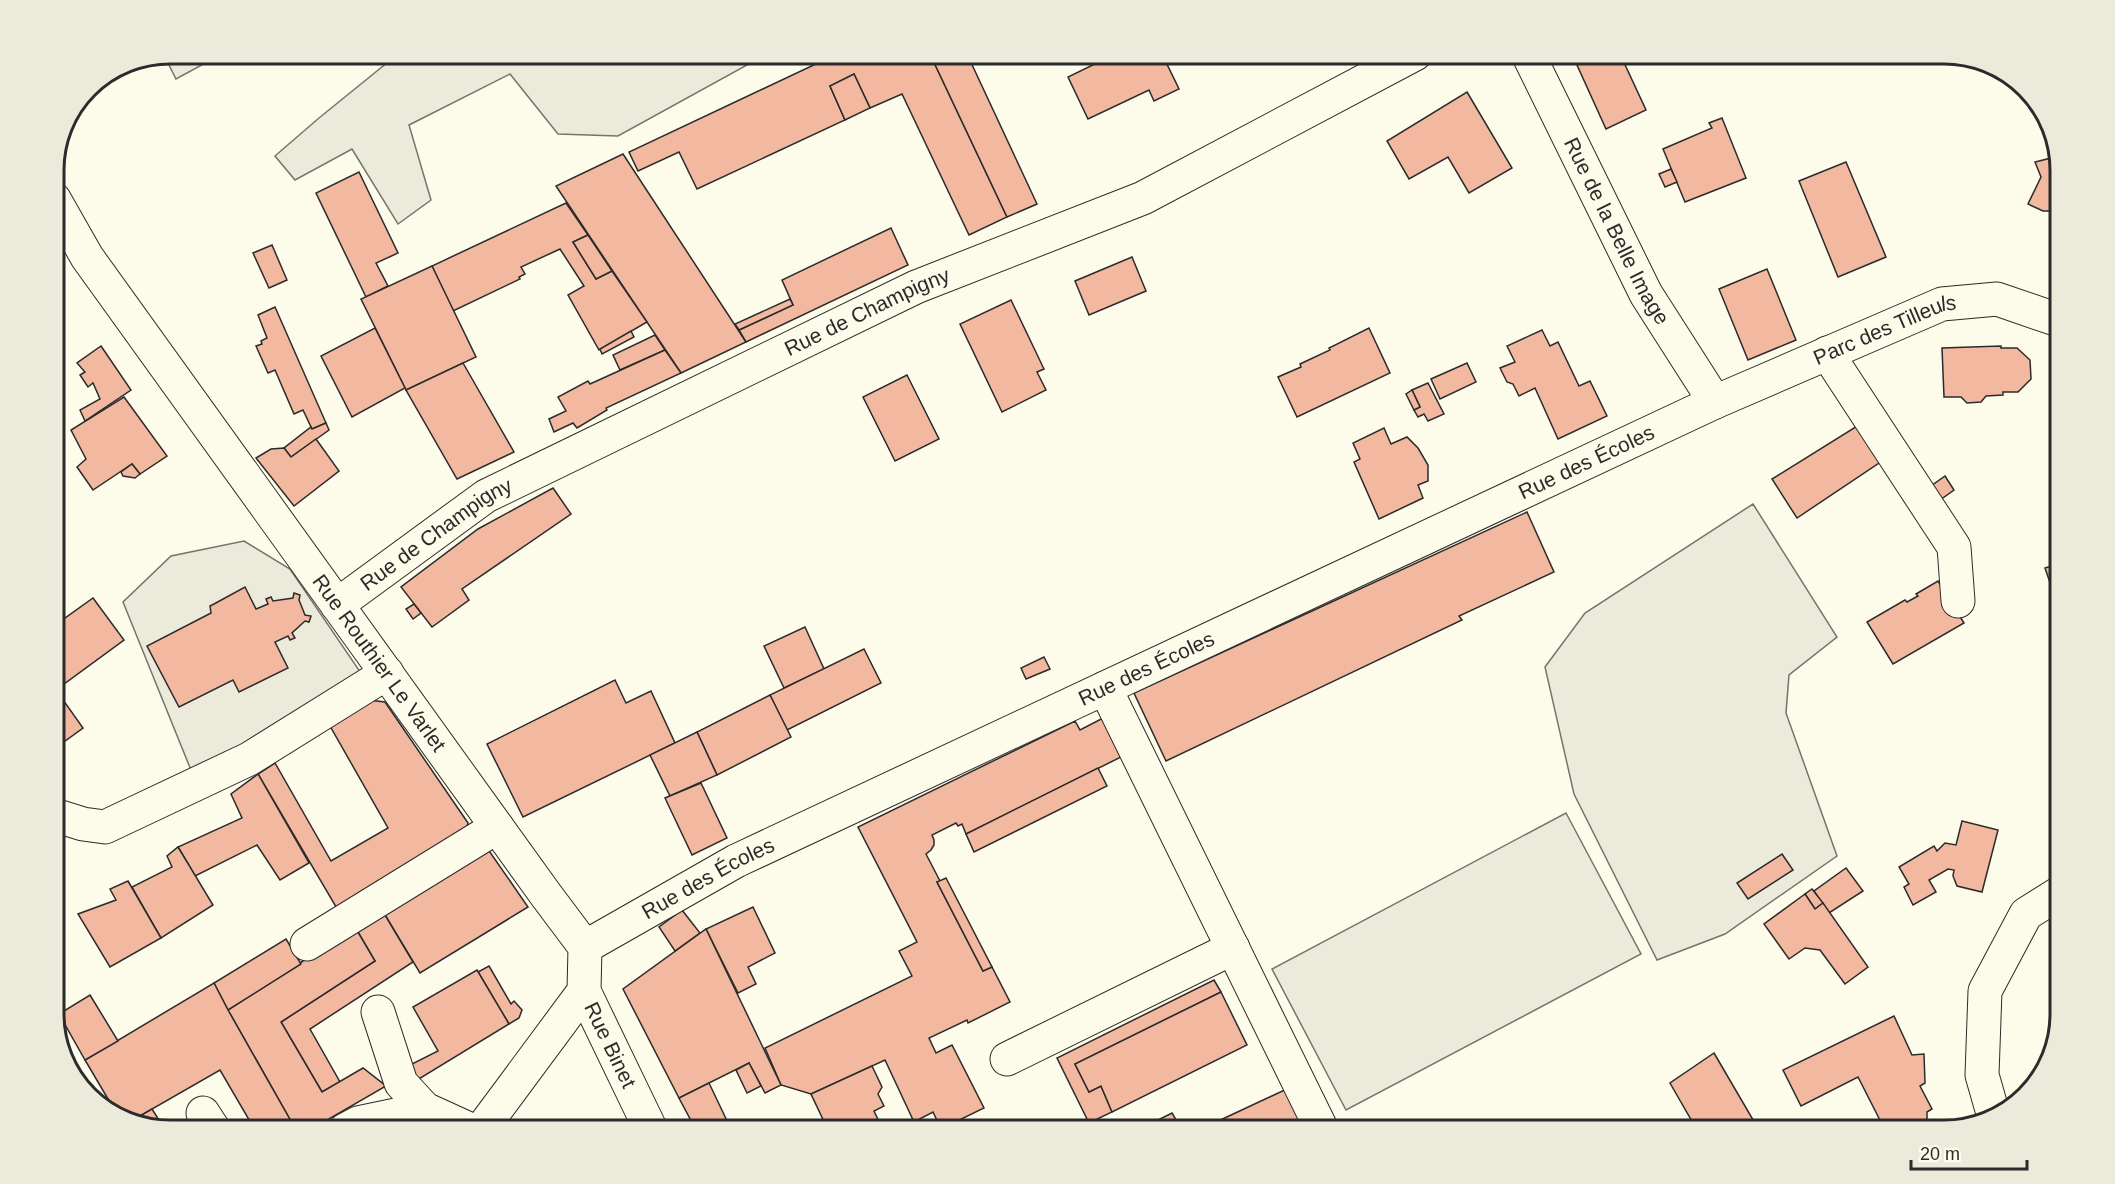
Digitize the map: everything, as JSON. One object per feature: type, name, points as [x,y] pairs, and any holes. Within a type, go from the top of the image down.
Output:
[{"type":"street","name":"Rue de Champigny","points":[[337,605],[486,496],[916,287],[1143,198],[1396,64]]},
{"type":"street","name":"Rue de la Belle Image","points":[[1533,64],[1646,294],[1715,402]]},
{"type":"street","name":"Rue Routhier Le Varlet","points":[[65,218],[87,256],[585,947]]},
{"type":"street","name":"Parc des Tilleuls","points":[[1715,402],[1942,304],[1998,299],[2050,317]]},
{"type":"street","points":[[1827,353],[1954,547],[1958,601]]},
{"type":"street","name":"Rue des Écoles","points":[[585,947],[736,861],[1715,402]]},
{"type":"street","points":[[65,818],[105,827],[249,759],[387,673]]},
{"type":"street","points":[[1119,681],[1233,948],[1317,1120]]},
{"type":"street","points":[[307,944],[497,827]]},
{"type":"street","points":[[1991,1108],[1982,1075],[1985,991],[2026,914],[2050,899]]},
{"type":"street","points":[[489,1120],[584,991],[585,947]]},
{"type":"street","points":[[1007,1059],[1233,948]]},
{"type":"street","name":"Rue Binet","points":[[584,991],[646,1120]]},
{"type":"street","points":[[378,1012],[401,1083],[425,1109],[449,1120]]},
{"type":"street","points":[[372,1120],[425,1109]]},
{"type":"shaded area","points":[[169,64],[204,64],[176,79]]},
{"type":"shaded area","points":[[386,64],[749,64],[618,136],[558,134],[510,74],[409,125],[431,200],[398,224],[352,149],[295,180],[275,156]]},
{"type":"shaded area","points":[[1753,504],[1837,637],[1789,675],[1786,713],[1837,856],[1725,934],[1657,960],[1574,794],[1545,667],[1585,613]]},
{"type":"shaded area","points":[[244,541],[290,569],[365,679],[195,780],[123,602],[171,556]]},
{"type":"shaded area","points":[[1566,813],[1641,954],[1346,1110],[1272,969]]},
{"type":"building","points":[[816,64],[935,64],[1007,217],[969,235],[902,94],[870,108],[854,74],[830,86],[845,120],[697,189],[679,152],[638,171],[629,152]]},
{"type":"building","points":[[935,64],[972,64],[1037,204],[1007,217]]},
{"type":"building","points":[[1095,64],[1167,64],[1179,89],[1154,101],[1149,90],[1088,119],[1068,77]]},
{"type":"building","points":[[1625,64],[1646,110],[1606,129],[1577,65]]},
{"type":"building","points":[[854,74],[870,108],[845,120],[830,86]]},
{"type":"building","points":[[1467,92],[1512,168],[1469,193],[1448,157],[1409,179],[1387,141]]},
{"type":"building","points":[[1722,118],[1746,178],[1685,202],[1663,149],[1712,128],[1709,123]]},
{"type":"building","points":[[623,154],[746,342],[681,373],[556,186]]},
{"type":"building","points":[[2049,158],[2050,211],[2043,211],[2028,204],[2041,177],[2035,162]]},
{"type":"building","points":[[1846,162],[1886,257],[1838,277],[1799,181]]},
{"type":"building","points":[[1671,169],[1677,182],[1665,187],[1659,174]]},
{"type":"building","points":[[359,172],[398,253],[376,263],[388,286],[366,297],[316,193]]},
{"type":"building","points":[[566,203],[588,235],[573,242],[596,279],[612,271],[647,322],[599,350],[568,295],[584,286],[560,249],[521,267],[525,274],[519,277],[520,279],[453,311],[432,266]]},
{"type":"building","points":[[891,228],[908,265],[746,342],[739,330],[793,305],[782,280]]},
{"type":"building","points":[[588,235],[612,271],[596,279],[573,242]]},
{"type":"building","points":[[272,245],[287,280],[269,288],[253,253]]},
{"type":"building","points":[[1132,257],[1146,291],[1089,315],[1075,281]]},
{"type":"building","points":[[432,266],[476,357],[406,390],[361,299]]},
{"type":"building","points":[[1767,269],[1796,340],[1748,360],[1719,289]]},
{"type":"building","points":[[790,299],[793,305],[739,330],[735,324]]},
{"type":"building","points":[[1011,300],[1044,369],[1037,372],[1046,390],[1002,412],[960,324]]},
{"type":"building","points":[[275,307],[326,423],[312,429],[303,410],[294,414],[275,370],[268,373],[256,346],[262,344],[261,341],[267,338],[258,315]]},
{"type":"building","points":[[375,328],[405,388],[352,417],[321,356]]},
{"type":"building","points":[[1369,328],[1390,373],[1297,417],[1278,377],[1301,367],[1300,364]]},
{"type":"building","points":[[1542,330],[1550,346],[1558,342],[1579,386],[1590,381],[1607,416],[1558,439],[1535,388],[1519,396],[1513,384],[1507,382],[1500,368],[1515,362],[1507,346]]},
{"type":"building","points":[[631,331],[634,337],[602,354],[600,349]]},
{"type":"building","points":[[655,335],[665,350],[620,370],[613,355]]},
{"type":"building","points":[[101,346],[131,390],[85,421],[80,410],[100,399],[93,383],[88,387],[80,375],[85,372],[77,363]]},
{"type":"building","points":[[2001,346],[2001,348],[2017,348],[2030,360],[2031,379],[2018,392],[2003,392],[2003,395],[1986,396],[1981,402],[1967,403],[1961,397],[1944,397],[1942,348]]},
{"type":"building","points":[[665,350],[681,373],[606,408],[607,410],[577,428],[573,423],[554,432],[549,419],[566,411],[558,397],[588,381],[590,384]]},
{"type":"building","points":[[463,363],[514,452],[457,479],[406,390]]},
{"type":"building","points":[[1467,363],[1476,382],[1440,399],[1431,379]]},
{"type":"building","points":[[907,375],[939,439],[895,461],[863,397]]},
{"type":"building","points":[[1428,383],[1444,414],[1428,421],[1424,414],[1418,417],[1414,410],[1420,407],[1412,390]]},
{"type":"building","points":[[1412,390],[1420,407],[1414,410],[1406,394]]},
{"type":"building","points":[[124,397],[167,456],[140,474],[132,464],[93,490],[77,467],[86,459],[71,430]]},
{"type":"building","points":[[326,423],[329,430],[291,457],[284,448],[311,427],[312,429]]},
{"type":"building","points":[[1862,423],[1885,459],[1797,518],[1772,479]]},
{"type":"building","points":[[1384,428],[1391,444],[1407,437],[1418,448],[1428,465],[1428,481],[1418,485],[1423,498],[1379,519],[1354,462],[1360,459],[1353,443]]},
{"type":"building","points":[[316,439],[339,471],[294,506],[256,458],[271,449],[284,448],[291,457]]},
{"type":"building","points":[[132,464],[140,474],[135,478],[123,476],[121,472]]},
{"type":"building","points":[[1945,476],[1954,490],[1940,500],[1931,486]]},
{"type":"building","points":[[553,488],[571,514],[462,589],[469,600],[432,627],[401,587],[478,529]]},
{"type":"building","points":[[1527,512],[1554,572],[1459,616],[1462,620],[1166,761],[1134,693]]},
{"type":"building","points":[[2050,566],[2050,583],[2045,568]]},
{"type":"building","points":[[1938,581],[1964,623],[1893,664],[1867,622],[1905,600],[1907,602],[1918,596],[1916,594]]},
{"type":"building","points":[[245,587],[256,609],[268,604],[266,599],[271,597],[273,601],[293,598],[294,593],[300,595],[299,600],[305,615],[311,616],[309,622],[305,621],[292,633],[295,638],[290,640],[288,636],[275,642],[288,668],[239,692],[233,680],[179,707],[147,646],[211,613],[210,606]]},
{"type":"building","points":[[93,598],[124,640],[65,683],[65,618]]},
{"type":"building","points":[[414,604],[421,613],[413,619],[406,609]]},
{"type":"building","points":[[805,627],[824,669],[784,688],[764,646]]},
{"type":"building","points":[[864,649],[881,683],[787,730],[770,695]]},
{"type":"building","points":[[1044,657],[1050,669],[1026,679],[1021,668]]},
{"type":"building","points":[[615,680],[626,703],[651,691],[675,743],[523,817],[487,744]]},
{"type":"building","points":[[770,695],[791,737],[717,775],[697,732]]},
{"type":"building","points":[[368,700],[385,702],[468,823],[464,836],[339,912],[258,774],[275,763],[331,861],[388,828],[330,726]]},
{"type":"building","points":[[65,703],[83,728],[65,741]]},
{"type":"building","points":[[1105,717],[1123,756],[966,834],[962,824],[958,826],[956,823],[932,835],[934,845],[926,854],[940,881],[937,882],[983,971],[992,967],[1010,1002],[968,1023],[967,1020],[929,1038],[936,1053],[952,1045],[984,1108],[959,1120],[937,1120],[933,1112],[913,1120],[885,1060],[811,1094],[781,1085],[765,1048],[912,976],[899,951],[917,942],[858,827],[1075,721],[1080,730]]},
{"type":"building","points":[[697,732],[717,775],[670,796],[650,755]]},
{"type":"building","points":[[1098,768],[1107,786],[974,852],[966,834]]},
{"type":"building","points":[[258,774],[309,863],[280,880],[257,845],[195,876],[178,847],[242,818],[231,794]]},
{"type":"building","points":[[701,783],[727,838],[692,855],[665,798]]},
{"type":"building","points":[[1962,821],[1998,830],[1982,892],[1957,886],[1953,876],[1954,870],[1948,869],[1929,880],[1936,892],[1913,905],[1904,887],[1909,884],[1899,867],[1934,846],[1937,851],[1945,843],[1956,845]]},
{"type":"building","points":[[485,845],[528,907],[420,973],[382,910]]},
{"type":"building","points":[[178,847],[213,905],[161,938],[132,887],[172,867],[167,856]]},
{"type":"building","points":[[1782,854],[1793,870],[1748,899],[1737,883]]},
{"type":"building","points":[[1846,868],[1863,891],[1829,913],[1814,891]]},
{"type":"building","points":[[946,878],[992,967],[983,971],[937,882]]},
{"type":"building","points":[[128,881],[161,938],[110,967],[78,914],[116,900],[110,889]]},
{"type":"building","points":[[1812,889],[1823,903],[1815,909],[1805,894]]},
{"type":"building","points":[[1805,894],[1815,909],[1823,903],[1868,967],[1845,984],[1820,950],[1805,948],[1789,959],[1764,924]]},
{"type":"building","points":[[753,907],[775,953],[748,967],[756,984],[738,993],[706,929]]},
{"type":"building","points":[[382,910],[413,962],[310,1029],[340,1082],[322,1092],[281,1022],[375,961],[355,927]]},
{"type":"building","points":[[682,910],[700,933],[675,951],[659,927]]},
{"type":"building","points":[[355,927],[375,961],[281,1022],[322,1092],[363,1068],[386,1086],[327,1120],[290,1120],[228,1010]]},
{"type":"building","points":[[706,929],[781,1085],[765,1093],[749,1063],[679,1098],[623,989]]},
{"type":"building","points":[[286,939],[301,964],[228,1010],[214,983]]},
{"type":"building","points":[[489,966],[511,1004],[514,1001],[522,1010],[519,1018],[509,1024],[478,972]]},
{"type":"building","points":[[477,970],[509,1024],[414,1082],[406,1067],[438,1051],[413,1007]]},
{"type":"building","points":[[1214,980],[1221,992],[1075,1064],[1089,1092],[1101,1086],[1112,1112],[1095,1120],[1088,1120],[1057,1058]]},
{"type":"building","points":[[214,983],[290,1120],[249,1120],[220,1070],[141,1115],[109,1100],[85,1060]]},
{"type":"building","points":[[1221,992],[1247,1045],[1112,1112],[1101,1086],[1089,1092],[1075,1064]]},
{"type":"building","points":[[90,995],[118,1041],[85,1060],[66,1026],[65,1010]]},
{"type":"building","points":[[1894,1016],[1912,1055],[1924,1054],[1925,1083],[1920,1086],[1932,1109],[1927,1112],[1927,1120],[1880,1120],[1858,1077],[1801,1106],[1783,1070]]},
{"type":"building","points":[[1714,1053],[1753,1120],[1691,1120],[1670,1083]]},
{"type":"building","points":[[749,1063],[761,1086],[747,1093],[736,1070]]},
{"type":"building","points":[[872,1066],[882,1087],[878,1094],[884,1106],[874,1111],[878,1120],[823,1120],[811,1094]]},
{"type":"building","points":[[709,1083],[727,1120],[691,1120],[679,1098]]},
{"type":"building","points":[[1291,1087],[1307,1120],[1220,1120]]},
{"type":"building","points":[[152,1109],[158,1119],[156,1119],[141,1115]]},
{"type":"building","points":[[1172,1113],[1176,1120],[1158,1120]]}]
